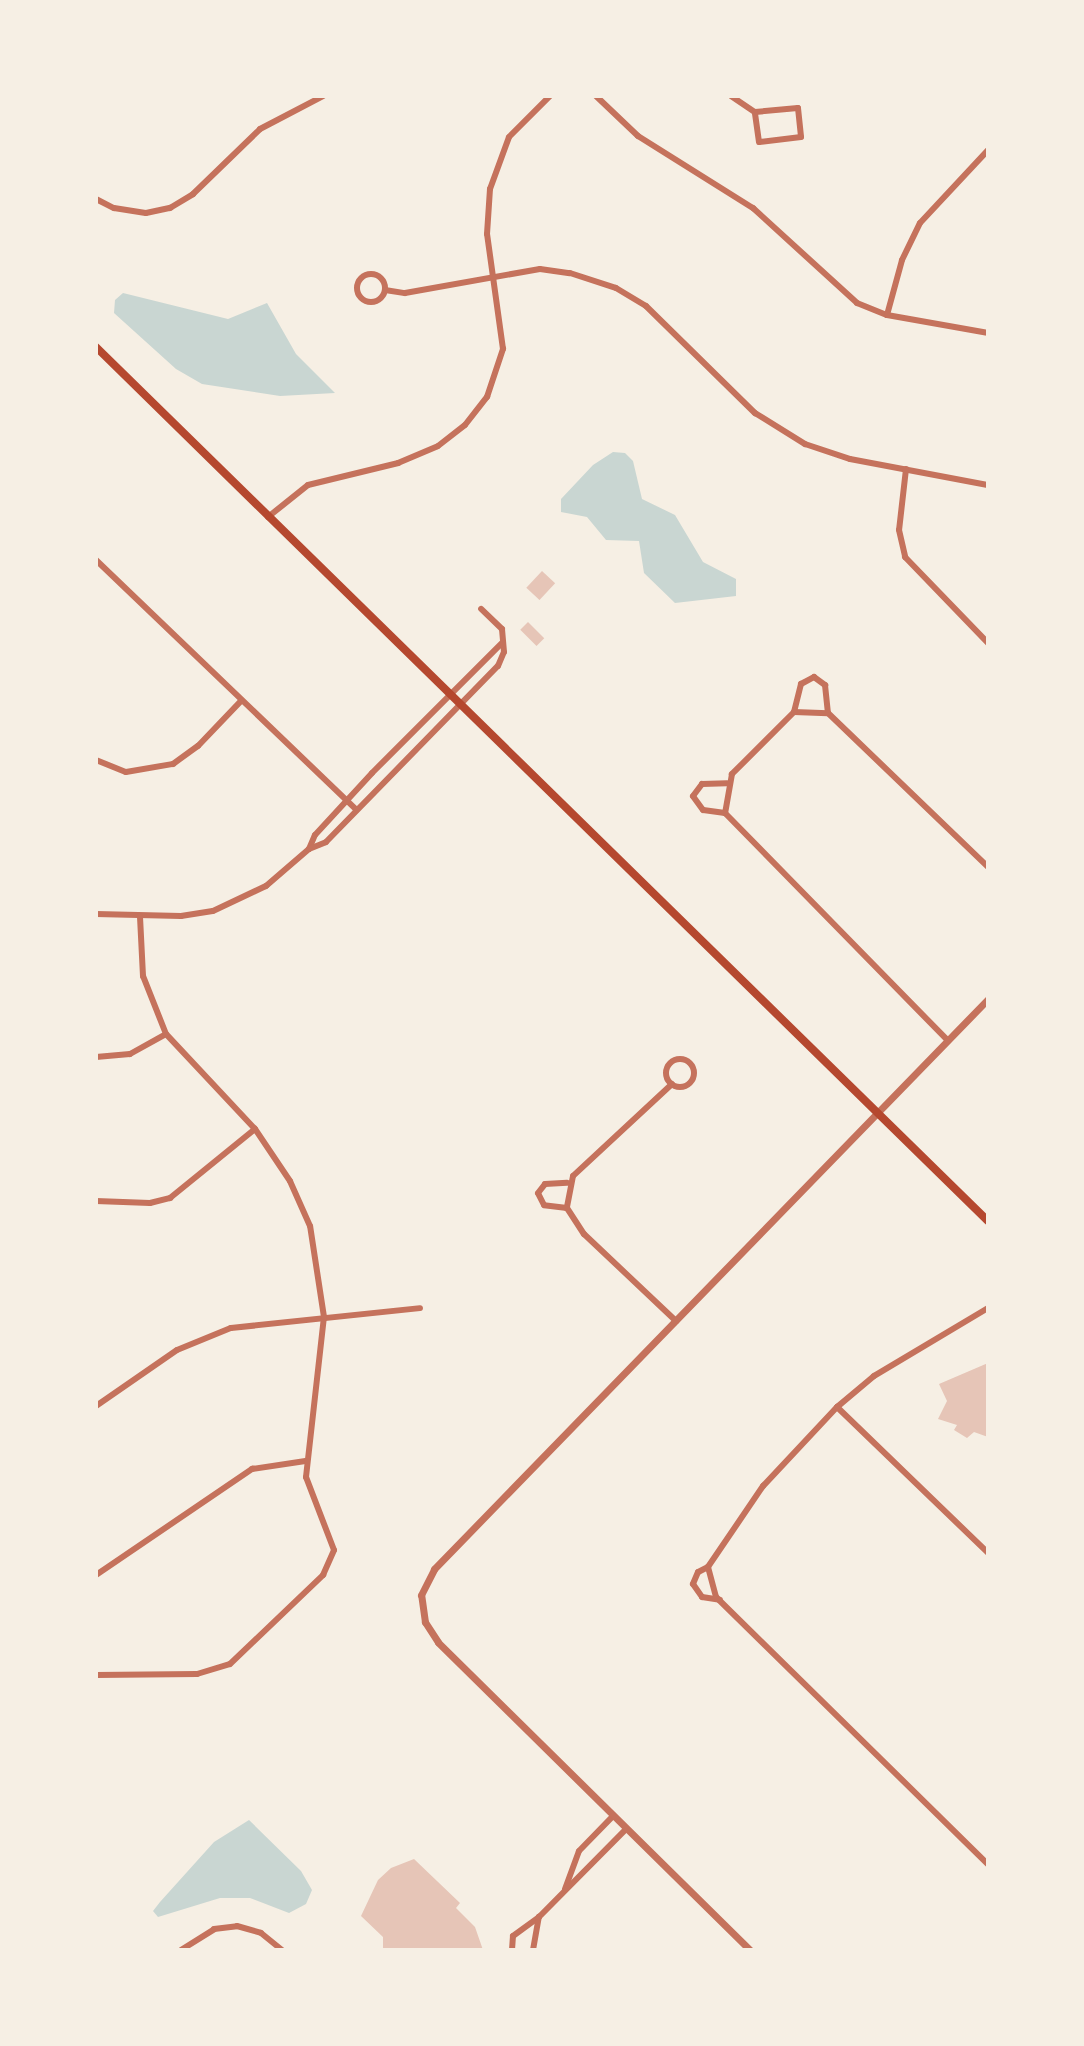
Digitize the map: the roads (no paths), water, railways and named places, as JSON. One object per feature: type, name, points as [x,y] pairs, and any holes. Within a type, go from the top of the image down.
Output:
[{"type":"main road","points":[[96,347],[881,1112],[988,1221]]},
{"type":"street","points":[[96,199],[114,208],[146,213],[170,208],[193,194],[260,129],[323,96]]},
{"type":"street","points":[[268,517],[308,485],[418,456],[465,425],[494,384],[503,349],[486,217],[493,172],[509,137],[550,96]]},
{"type":"street","points":[[596,96],[638,136],[753,208],[847,296],[887,315],[988,333]]},
{"type":"street","points":[[731,96],[755,112],[798,108],[801,137],[759,142],[755,112]]},
{"type":"street","points":[[887,315],[902,260],[920,223],[987,153]]},
{"type":"street","points":[[385,290],[372,302],[363,300],[357,288],[362,277],[374,274],[385,290],[405,293],[494,273],[556,270],[616,288],[646,306],[772,426],[835,455],[988,485]]},
{"type":"street","points":[[906,469],[899,530],[905,557],[988,643]]},
{"type":"street","points":[[96,560],[357,810]]},
{"type":"street","points":[[309,849],[326,842],[462,706],[502,660],[502,629],[481,609]]},
{"type":"street","points":[[96,914],[199,914],[231,904],[266,886],[309,849],[347,799],[503,642]]},
{"type":"street","points":[[725,813],[727,783],[758,743],[794,712],[801,684],[814,677],[825,685],[828,713],[988,867]]},
{"type":"street","points":[[96,760],[126,772],[173,764],[198,746],[241,701]]},
{"type":"street","points":[[794,712],[828,713]]},
{"type":"street","points":[[727,783],[702,784],[693,796],[703,810],[725,813],[947,1040]]},
{"type":"street","points":[[96,1675],[197,1674],[230,1664],[323,1575],[334,1558],[334,1541],[315,1504],[305,1461],[324,1317],[310,1226],[285,1171],[255,1129],[166,1034],[143,976],[140,916]]},
{"type":"street","points":[[750,1950],[438,1642],[425,1622],[421,1595],[434,1569],[988,999]]},
{"type":"street","points":[[96,1057],[130,1054],[166,1034]]},
{"type":"street","points":[[687,1060],[693,1067],[692,1080],[685,1086],[672,1084],[666,1072],[670,1064],[687,1060]]},
{"type":"street","points":[[567,1208],[544,1205],[538,1193],[545,1184],[567,1183],[672,1084]]},
{"type":"street","points":[[96,1201],[150,1203],[170,1198],[255,1129]]},
{"type":"street","points":[[567,1183],[567,1208],[584,1234],[676,1321]]},
{"type":"street","points":[[96,1406],[161,1360],[217,1332],[263,1321],[420,1308]]},
{"type":"street","points":[[720,1600],[702,1597],[693,1584],[698,1572],[708,1567],[763,1486],[837,1407],[874,1376],[988,1308]]},
{"type":"street","points":[[837,1407],[988,1553]]},
{"type":"street","points":[[96,1575],[252,1469],[305,1461]]},
{"type":"street","points":[[708,1567],[720,1600],[988,1864]]},
{"type":"street","points":[[564,1892],[579,1851],[613,1816]]},
{"type":"street","points":[[512,1950],[513,1936],[539,1917],[626,1829]]},
{"type":"street","points":[[533,1950],[539,1917]]},
{"type":"street","points":[[181,1950],[214,1929],[237,1926],[261,1933],[282,1950]]}]
